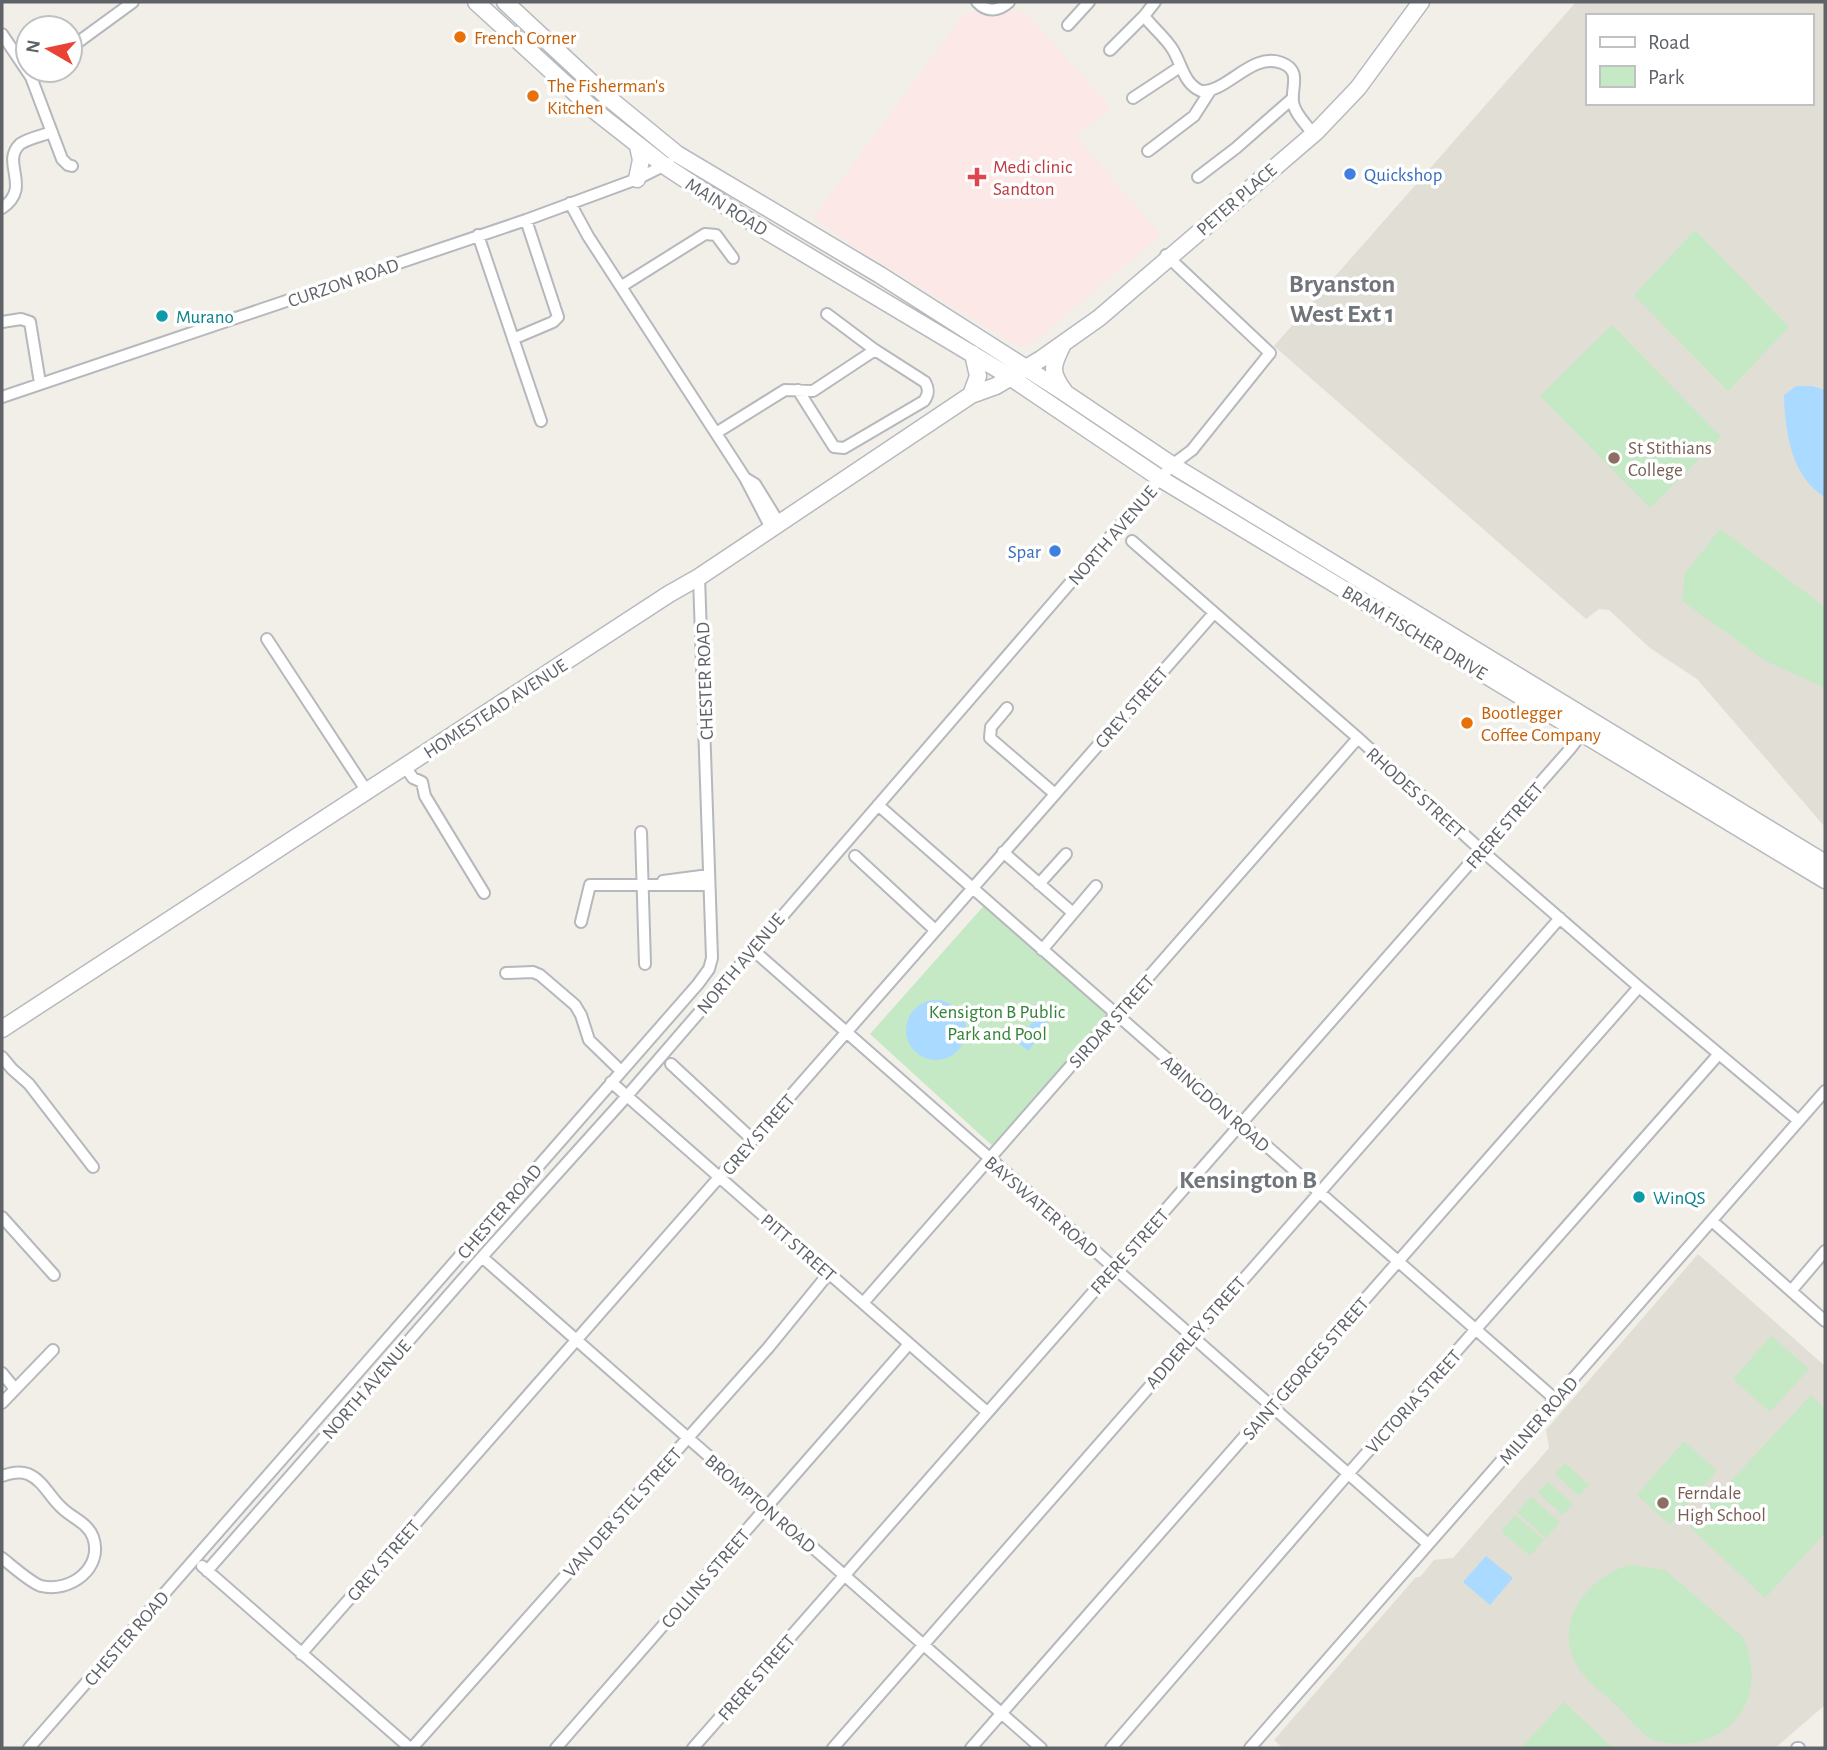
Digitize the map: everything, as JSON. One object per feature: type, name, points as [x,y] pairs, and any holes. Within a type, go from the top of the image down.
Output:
[{"type":"main road","name":"MAIN ROAD","points":[[477,2],[553,74],[665,166],[738,214],[972,354],[1015,370]]},
{"type":"main road","name":"MAIN ROAD","points":[[505,2],[605,95],[677,154],[880,275],[1015,370]]},
{"type":"main road","name":"PETER PLACE","points":[[1015,370],[1167,256],[1310,130],[1353,85],[1411,2]]},
{"type":"main road","name":"PETER PLACE","points":[[1015,370],[1062,346],[1333,115],[1367,75],[1421,2]]},
{"type":"main road","points":[[638,145],[641,160],[638,179]]},
{"type":"main road","points":[[1062,346],[1053,369],[1057,382],[1065,393]]},
{"type":"main road","points":[[971,395],[978,376],[972,354]]},
{"type":"main road","name":"HOMESTEAD AVENUE","points":[[2,1029],[366,790],[409,772],[669,594],[699,577],[971,395],[988,387],[990,381],[1015,370]]},
{"type":"main road","name":"BRAM FISCHER DRIVE","points":[[1015,370],[1065,393],[1172,465],[1587,726],[1825,880]]},
{"type":"main road","name":"BRAM FISCHER DRIVE","points":[[1015,370],[1161,479],[1825,863]]},
{"type":"street","points":[[84,38],[132,2]]},
{"type":"street","points":[[977,2],[986,9],[995,10],[1009,2]]},
{"type":"street","points":[[1068,25],[1089,2]]},
{"type":"street","points":[[1110,50],[1155,2]]},
{"type":"street","points":[[1144,16],[1174,52],[1193,86],[1201,91],[1210,91]]},
{"type":"street","points":[[2,34],[14,52]]},
{"type":"street","points":[[1149,151],[1194,116],[1210,91],[1240,72],[1272,61],[1287,65],[1293,71],[1296,79],[1293,98],[1296,111],[1310,130]]},
{"type":"street","points":[[1133,98],[1180,67]]},
{"type":"street","points":[[34,84],[62,159],[72,166]]},
{"type":"street","points":[[1198,177],[1237,148],[1293,98]]},
{"type":"street","points":[[2,208],[12,200],[15,193],[10,160],[13,151],[28,140],[52,132]]},
{"type":"street","name":"CURZON ROAD","points":[[2,397],[526,220],[638,179],[665,166],[677,154]]},
{"type":"street","points":[[567,204],[583,234],[588,236],[622,286],[775,525]]},
{"type":"street","points":[[513,339],[553,323],[558,317],[526,220]]},
{"type":"street","points":[[622,286],[705,234],[716,235],[733,258]]},
{"type":"street","points":[[478,235],[541,421]]},
{"type":"street","name":"NORTH AVENUE","points":[[207,1571],[627,1096],[1172,465],[1192,450],[1270,353],[1167,256]]},
{"type":"street","points":[[798,390],[834,447],[844,448],[924,401],[928,396],[925,382],[875,350],[827,314]]},
{"type":"street","points":[[2,322],[21,319],[30,322],[40,383]]},
{"type":"street","points":[[716,433],[785,390],[813,391],[875,350]]},
{"type":"street","name":"RHODES STREET","points":[[1132,541],[1358,738],[1481,850],[1718,1055],[1799,1121]]},
{"type":"street","name":"CHESTER ROAD","points":[[29,1748],[709,969],[712,957],[706,714],[699,577]]},
{"type":"street","name":"GREY STREET","points":[[300,1654],[1214,613]]},
{"type":"street","points":[[267,639],[366,790]]},
{"type":"street","points":[[1007,708],[991,727],[990,738],[1055,794]]},
{"type":"street","name":"FRERE STREET","points":[[693,1748],[1241,1126],[1587,726]]},
{"type":"street","name":"SIRDAR STREET","points":[[863,1303],[1358,738]]},
{"type":"street","points":[[409,772],[414,787],[425,796],[484,893]]},
{"type":"street","name":"ABINGDON ROAD","points":[[878,805],[1555,1399]]},
{"type":"street","points":[[641,832],[645,964]]},
{"type":"street","points":[[1003,852],[1073,913]]},
{"type":"street","points":[[1040,884],[1066,854]]},
{"type":"street","points":[[855,856],[934,930]]},
{"type":"street","points":[[581,922],[587,888],[590,885],[644,884],[689,876],[709,880]]},
{"type":"street","points":[[1042,950],[1096,886]]},
{"type":"street","name":"ADDERLEY STREET","points":[[833,1748],[1191,1336],[1560,918]]},
{"type":"street","name":"BAYSWATER ROAD","points":[[752,949],[1428,1544]]},
{"type":"street","points":[[506,973],[533,972],[540,975],[575,1006],[581,1015],[589,1040],[621,1071]]},
{"type":"street","name":"SAINT GEORGES STREET","points":[[971,1748],[1639,987]]},
{"type":"street","name":"VICTORIA STREET","points":[[1111,1748],[1348,1474],[1718,1055]]},
{"type":"street","points":[[2,1057],[29,1084],[93,1167]]},
{"type":"street","points":[[671,1064],[753,1140]]},
{"type":"street","name":"PITT STREET","points":[[611,1082],[987,1412]]},
{"type":"street","name":"MILNER ROAD","points":[[1250,1748],[1825,1091]]},
{"type":"street","points":[[2,1217],[54,1275]]},
{"type":"street","points":[[1712,1221],[1825,1321]]},
{"type":"street","points":[[1790,1291],[1825,1251]]},
{"type":"street","name":"BROMPTON ROAD","points":[[482,1257],[686,1439],[1041,1748]]},
{"type":"street","name":"VAN DER STEL STREET","points":[[411,1748],[768,1348],[829,1273]]},
{"type":"street","name":"COLLINS STREET","points":[[556,1748],[909,1344]]},
{"type":"street","points":[[2,1403],[53,1350]]},
{"type":"street","points":[[2,1373],[15,1389]]},
{"type":"street","points":[[2,1476],[21,1473],[29,1475],[45,1487],[60,1507],[88,1528],[94,1542],[94,1553],[87,1570],[79,1580],[67,1585],[39,1585],[2,1558]]},
{"type":"street","points":[[194,1560],[411,1748]]},
{"type":"shaded area","name":"St Stithians College","points":[[1576,2],[1825,2],[1825,827],[1697,679],[1650,648],[1609,610],[1599,609],[1586,619],[1274,346]]},
{"type":"shaded area","name":"Medi clinic Sandton","points":[[1017,9],[1028,15],[1111,108],[1076,136],[1161,235],[1030,345],[1020,346],[863,252],[813,218],[966,12],[1008,12]]},
{"type":"shaded area","name":"Ferndale High School","points":[[1698,1254],[1825,1366],[1825,1705],[1775,1748],[1283,1748],[1274,1740],[1416,1577],[1420,1577],[1434,1560],[1453,1558],[1549,1448],[1546,1430]]},
{"type":"green space","points":[[1695,230],[1789,327],[1728,391],[1634,295]]},
{"type":"green space","points":[[1612,325],[1721,437],[1650,508],[1540,396]]},
{"type":"green space","points":[[1720,529],[1825,607],[1825,688],[1766,661],[1682,601],[1684,575]]},
{"type":"green space","name":"Kensigton B Public Park and Pool","points":[[989,900],[1121,1014],[996,1149],[870,1034]]},
{"type":"green space","points":[[1771,1336],[1809,1369],[1770,1412],[1733,1379]]},
{"type":"green space","points":[[1811,1395],[1825,1408],[1825,1533],[1765,1598],[1689,1526]]},
{"type":"green space","points":[[1684,1441],[1717,1471],[1670,1525],[1637,1495]]},
{"type":"green space","points":[[1565,1463],[1589,1485],[1579,1496],[1555,1474]]},
{"type":"green space","points":[[1548,1482],[1573,1504],[1563,1515],[1538,1493]]},
{"type":"green space","points":[[1531,1497],[1560,1522],[1546,1538],[1517,1512]]},
{"type":"green space","points":[[1515,1515],[1544,1540],[1530,1556],[1501,1531]]},
{"type":"green space","points":[[1630,1565],[1665,1570],[1743,1637],[1751,1666],[1749,1696],[1732,1724],[1712,1737],[1676,1744],[1651,1739],[1591,1683],[1578,1667],[1571,1651],[1569,1635],[1571,1619],[1578,1604],[1600,1580]]},
{"type":"green space","points":[[1564,1702],[1613,1748],[1521,1748]]},
{"type":"water","points":[[1796,386],[1812,386],[1825,390],[1825,497],[1804,478],[1788,438],[1784,395]]},
{"type":"water","points":[[936,1000],[953,1005],[961,1013],[966,1030],[961,1047],[953,1055],[936,1060],[919,1055],[911,1047],[906,1030],[911,1013],[919,1005]]},
{"type":"water","points":[[1038,1016],[1049,1025],[1028,1051],[1016,1041]]},
{"type":"water","points":[[1486,1556],[1513,1578],[1490,1605],[1463,1582]]},
{"type":"place","name":"French Corner","points":[[460,37]]},
{"type":"place","name":"The Fisherman's Kitchen","points":[[533,96]]},
{"type":"place","name":"Quickshop","points":[[1350,174]]},
{"type":"place","name":"Medi clinic Sandton","points":[[977,177]]},
{"type":"place","name":"Murano","points":[[162,316]]},
{"type":"place","name":"St Stithians College","points":[[1614,458]]},
{"type":"place","name":"Spar","points":[[1055,551]]},
{"type":"place","name":"Bootlegger Coffee Company","points":[[1467,723]]},
{"type":"place","name":"WinQS","points":[[1639,1197]]},
{"type":"place","name":"Ferndale High School","points":[[1663,1503]]},
{"type":"district","name":"Bryanston West Ext 1","points":[[1342,298]]},
{"type":"district","name":"Kensington B","points":[[1248,1179]]}]
